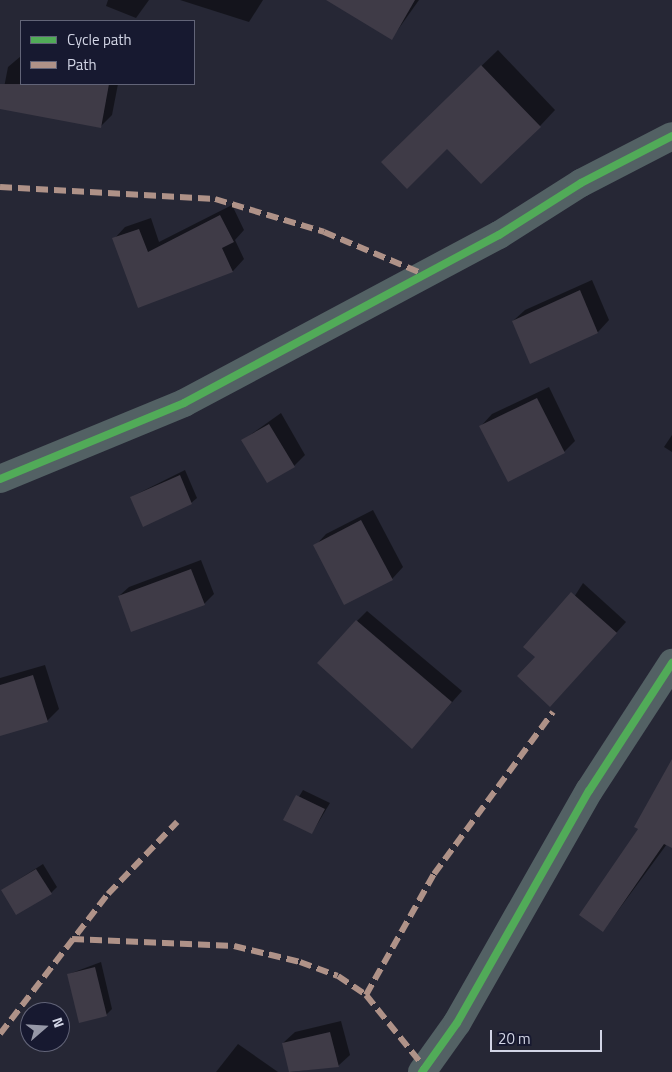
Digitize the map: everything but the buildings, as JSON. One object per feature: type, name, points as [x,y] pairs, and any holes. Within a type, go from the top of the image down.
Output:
[{"type":"street","points":[[0,479],[184,403],[499,235],[581,183],[672,136]]},
{"type":"street","points":[[422,1072],[457,1023],[589,791],[667,680]]},
{"type":"marked path","points":[[0,187],[215,199],[324,232],[426,275]]},
{"type":"marked path","points":[[366,995],[434,874],[553,712]]},
{"type":"marked path","points":[[0,1034],[108,894],[177,822]]},
{"type":"marked path","points":[[72,939],[234,946],[300,962],[338,976],[366,995],[425,1068]]},
{"type":"cycle path","points":[[0,479],[184,403],[499,235],[581,183],[672,136]]},
{"type":"cycle path","points":[[422,1072],[457,1023],[589,791],[672,663]]}]
